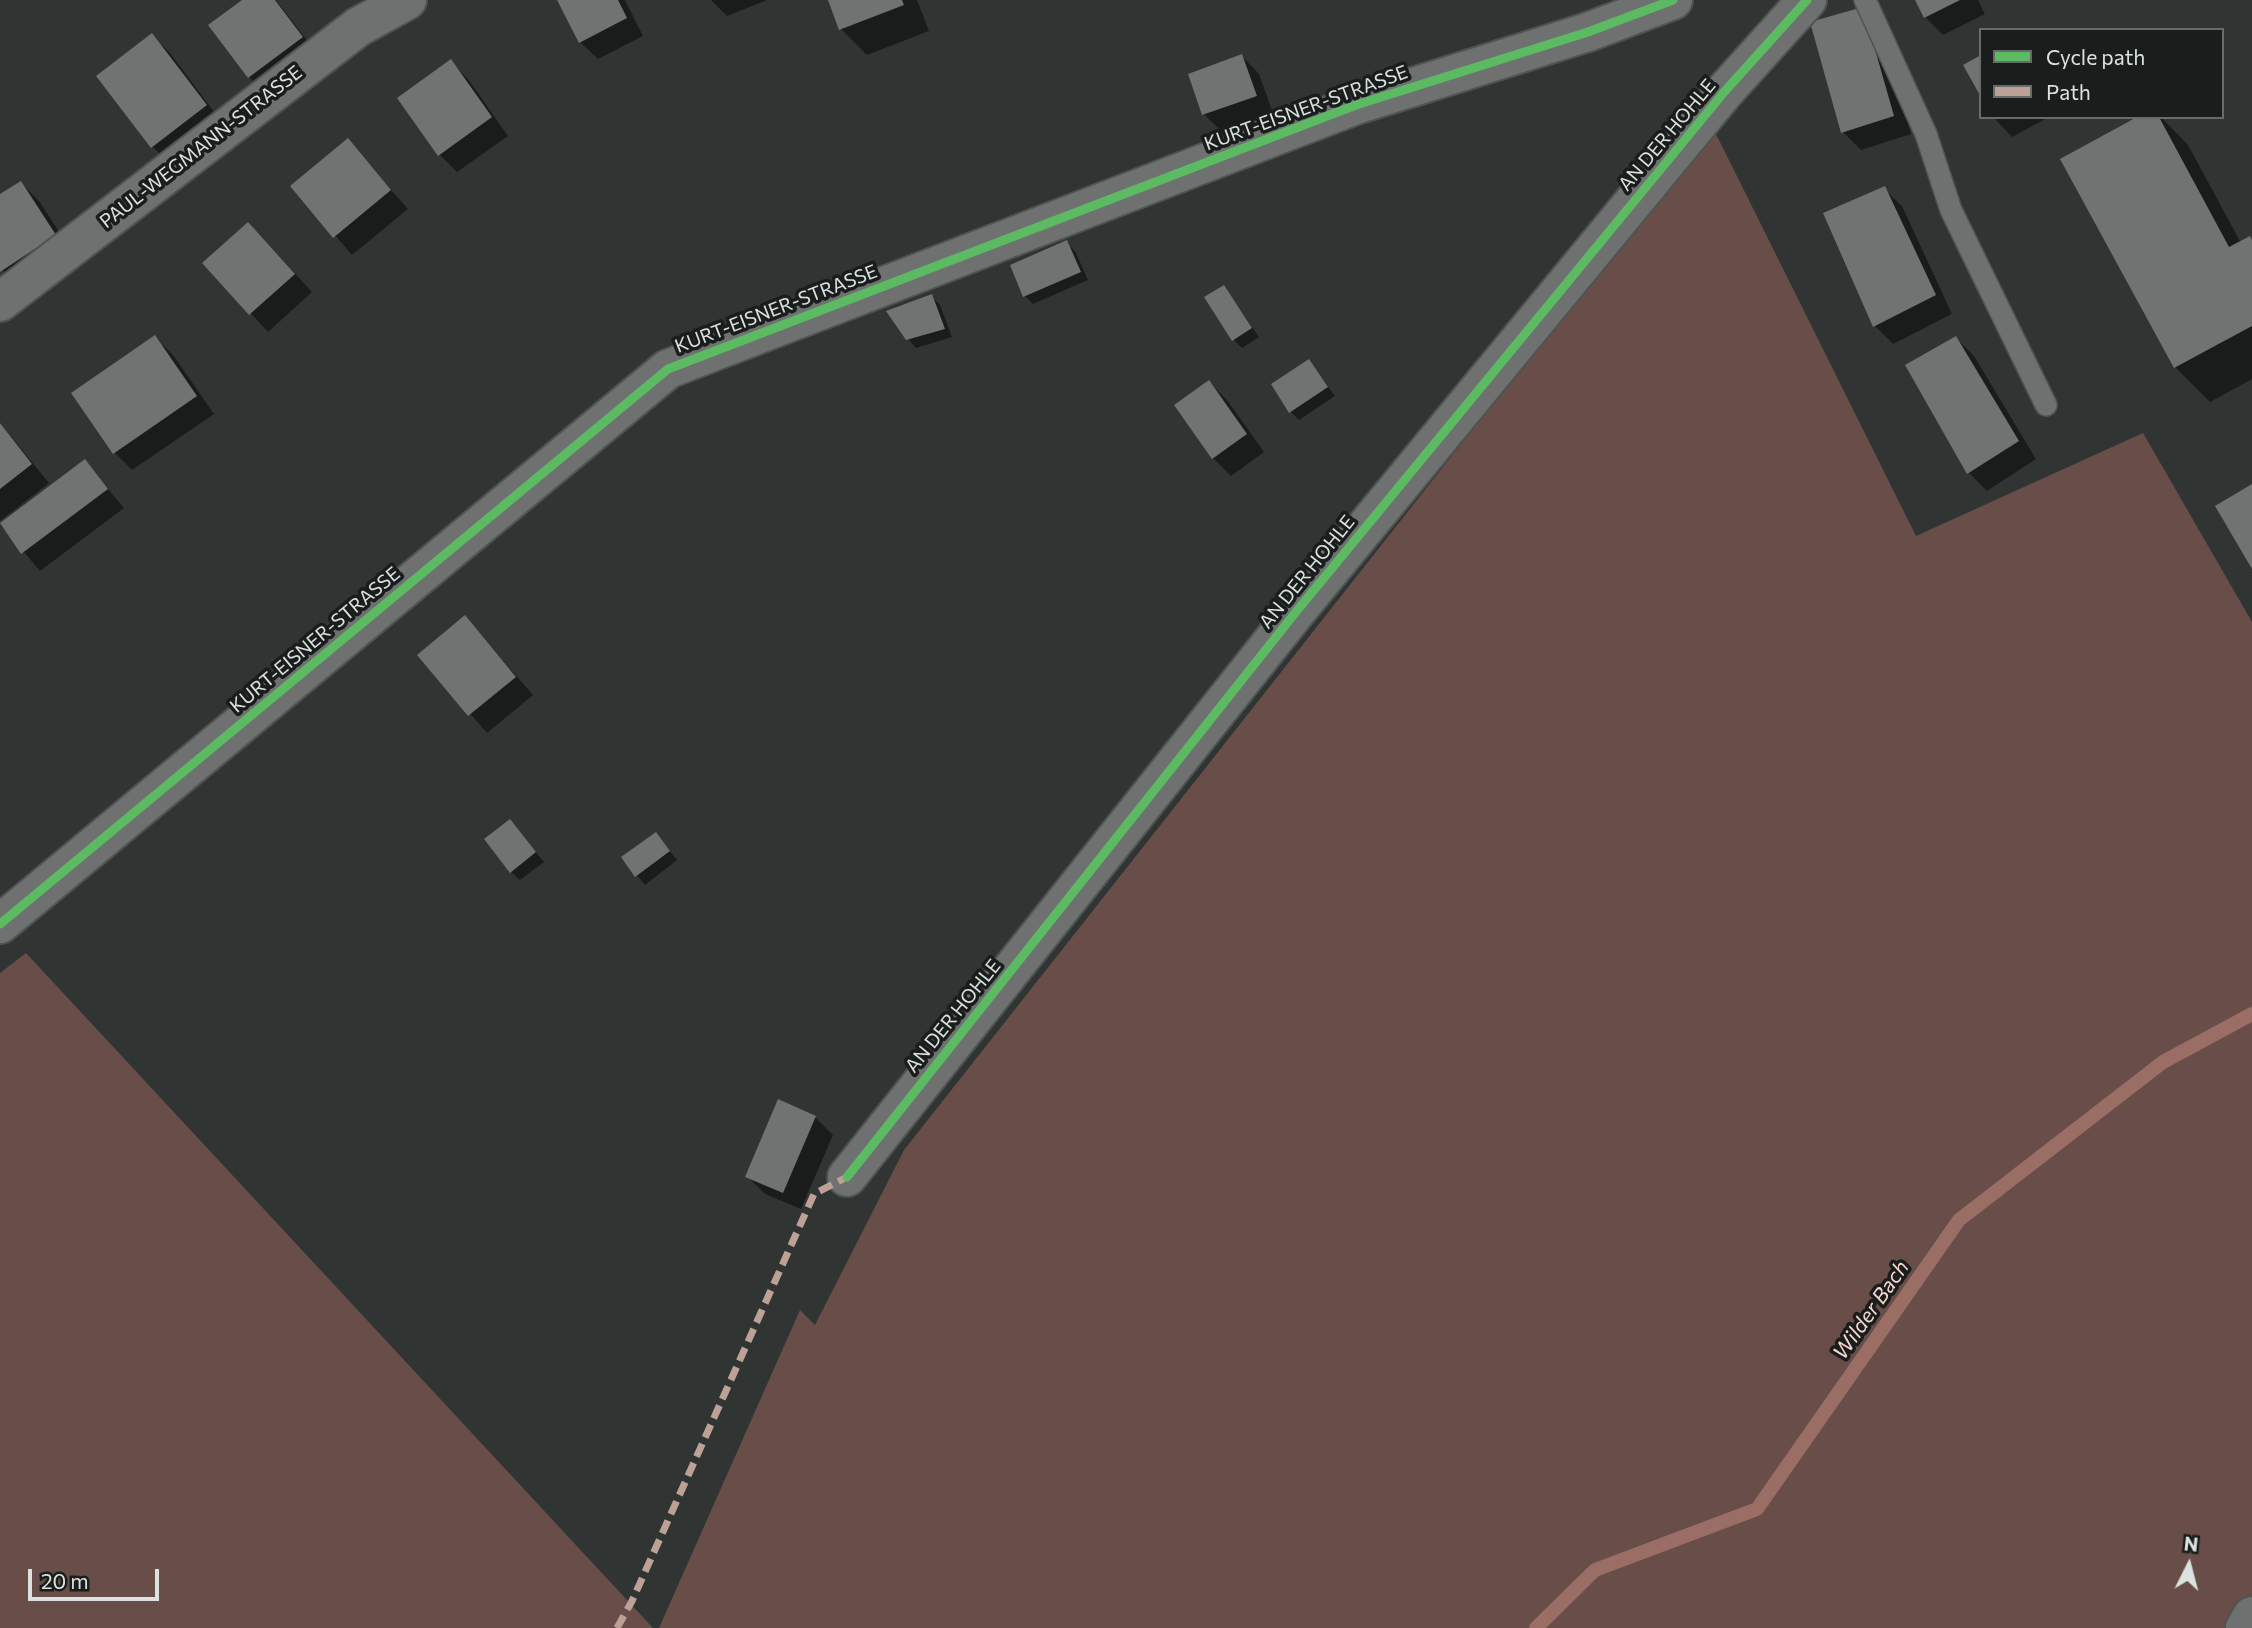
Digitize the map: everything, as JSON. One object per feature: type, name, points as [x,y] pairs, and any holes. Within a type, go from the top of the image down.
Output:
[{"type":"street","name":"PAUL-WEGMANN-STRASSE","points":[[0,302],[358,27],[407,0]]},
{"type":"street","name":"KURT-EISNER-STRASSE","points":[[0,924],[668,369],[1356,105],[1588,32],[1673,0]]},
{"type":"street","name":"AN DER HOHLE","points":[[846,1177],[1295,613],[1726,91],[1807,0]]},
{"type":"street","points":[[2245,1628],[2252,1616]]},
{"type":"lane","points":[[1865,0],[1926,134],[1951,210],[2046,405]]},
{"type":"shaded area","points":[[1712,126],[1916,536],[2143,433],[2252,622],[2252,1628],[659,1628],[800,1310],[815,1325],[904,1150]]},
{"type":"shaded area","points":[[26,953],[653,1628],[0,1628],[0,973]]},
{"type":"building","points":[[242,0],[275,0],[303,37],[248,78],[208,25]]},
{"type":"building","points":[[557,0],[618,0],[627,18],[579,43]]},
{"type":"building","points":[[828,0],[902,0],[904,5],[839,30]]},
{"type":"building","points":[[1915,0],[1960,0],[1924,18]]},
{"type":"building","points":[[1863,7],[1894,116],[1841,133],[1810,22]]},
{"type":"building","points":[[152,33],[207,105],[151,148],[96,76]]},
{"type":"building","points":[[1242,54],[1257,96],[1202,115],[1188,74]]},
{"type":"building","points":[[1979,56],[1979,93],[1963,65]]},
{"type":"building","points":[[451,59],[492,117],[438,156],[397,98]]},
{"type":"building","points":[[2133,119],[2160,119],[2229,247],[2250,236],[2252,240],[2252,326],[2174,368],[2060,159]]},
{"type":"building","points":[[348,138],[391,190],[333,238],[290,186]]},
{"type":"building","points":[[21,181],[56,235],[0,272],[0,194]]},
{"type":"building","points":[[1885,186],[1936,295],[1873,327],[1823,213]]},
{"type":"building","points":[[248,222],[295,274],[249,315],[202,263]]},
{"type":"building","points":[[1067,240],[1081,272],[1023,297],[1010,265]]},
{"type":"building","points":[[1224,285],[1252,328],[1232,341],[1204,297]]},
{"type":"building","points":[[932,294],[945,329],[906,340],[886,311]]},
{"type":"building","points":[[155,335],[197,396],[113,454],[71,393]]},
{"type":"building","points":[[1956,336],[2019,441],[1967,474],[1905,365]]},
{"type":"building","points":[[1309,359],[1328,387],[1289,413],[1271,384]]},
{"type":"building","points":[[1209,380],[1247,434],[1212,459],[1174,405]]},
{"type":"building","points":[[0,423],[32,464],[0,489]]},
{"type":"building","points":[[85,459],[108,489],[21,554],[0,523]]},
{"type":"building","points":[[2252,484],[2252,569],[2215,506]]},
{"type":"building","points":[[465,615],[516,677],[468,716],[417,655]]},
{"type":"building","points":[[510,819],[536,852],[510,873],[484,839]]},
{"type":"building","points":[[656,832],[670,851],[635,877],[621,857]]},
{"type":"building","points":[[778,1099],[816,1116],[783,1193],[745,1177]]},
{"type":"waterway","name":"Wilder Bach","points":[[1536,1628],[1595,1570],[1757,1509],[1959,1220],[2163,1062],[2252,1014]]},
{"type":"marked path","points":[[617,1628],[632,1601],[814,1194],[847,1177]]},
{"type":"cycle path","points":[[0,924],[668,369],[1356,105],[1588,32],[1673,0]]},
{"type":"cycle path","points":[[847,1177],[1295,613],[1725,91],[1807,0]]}]
